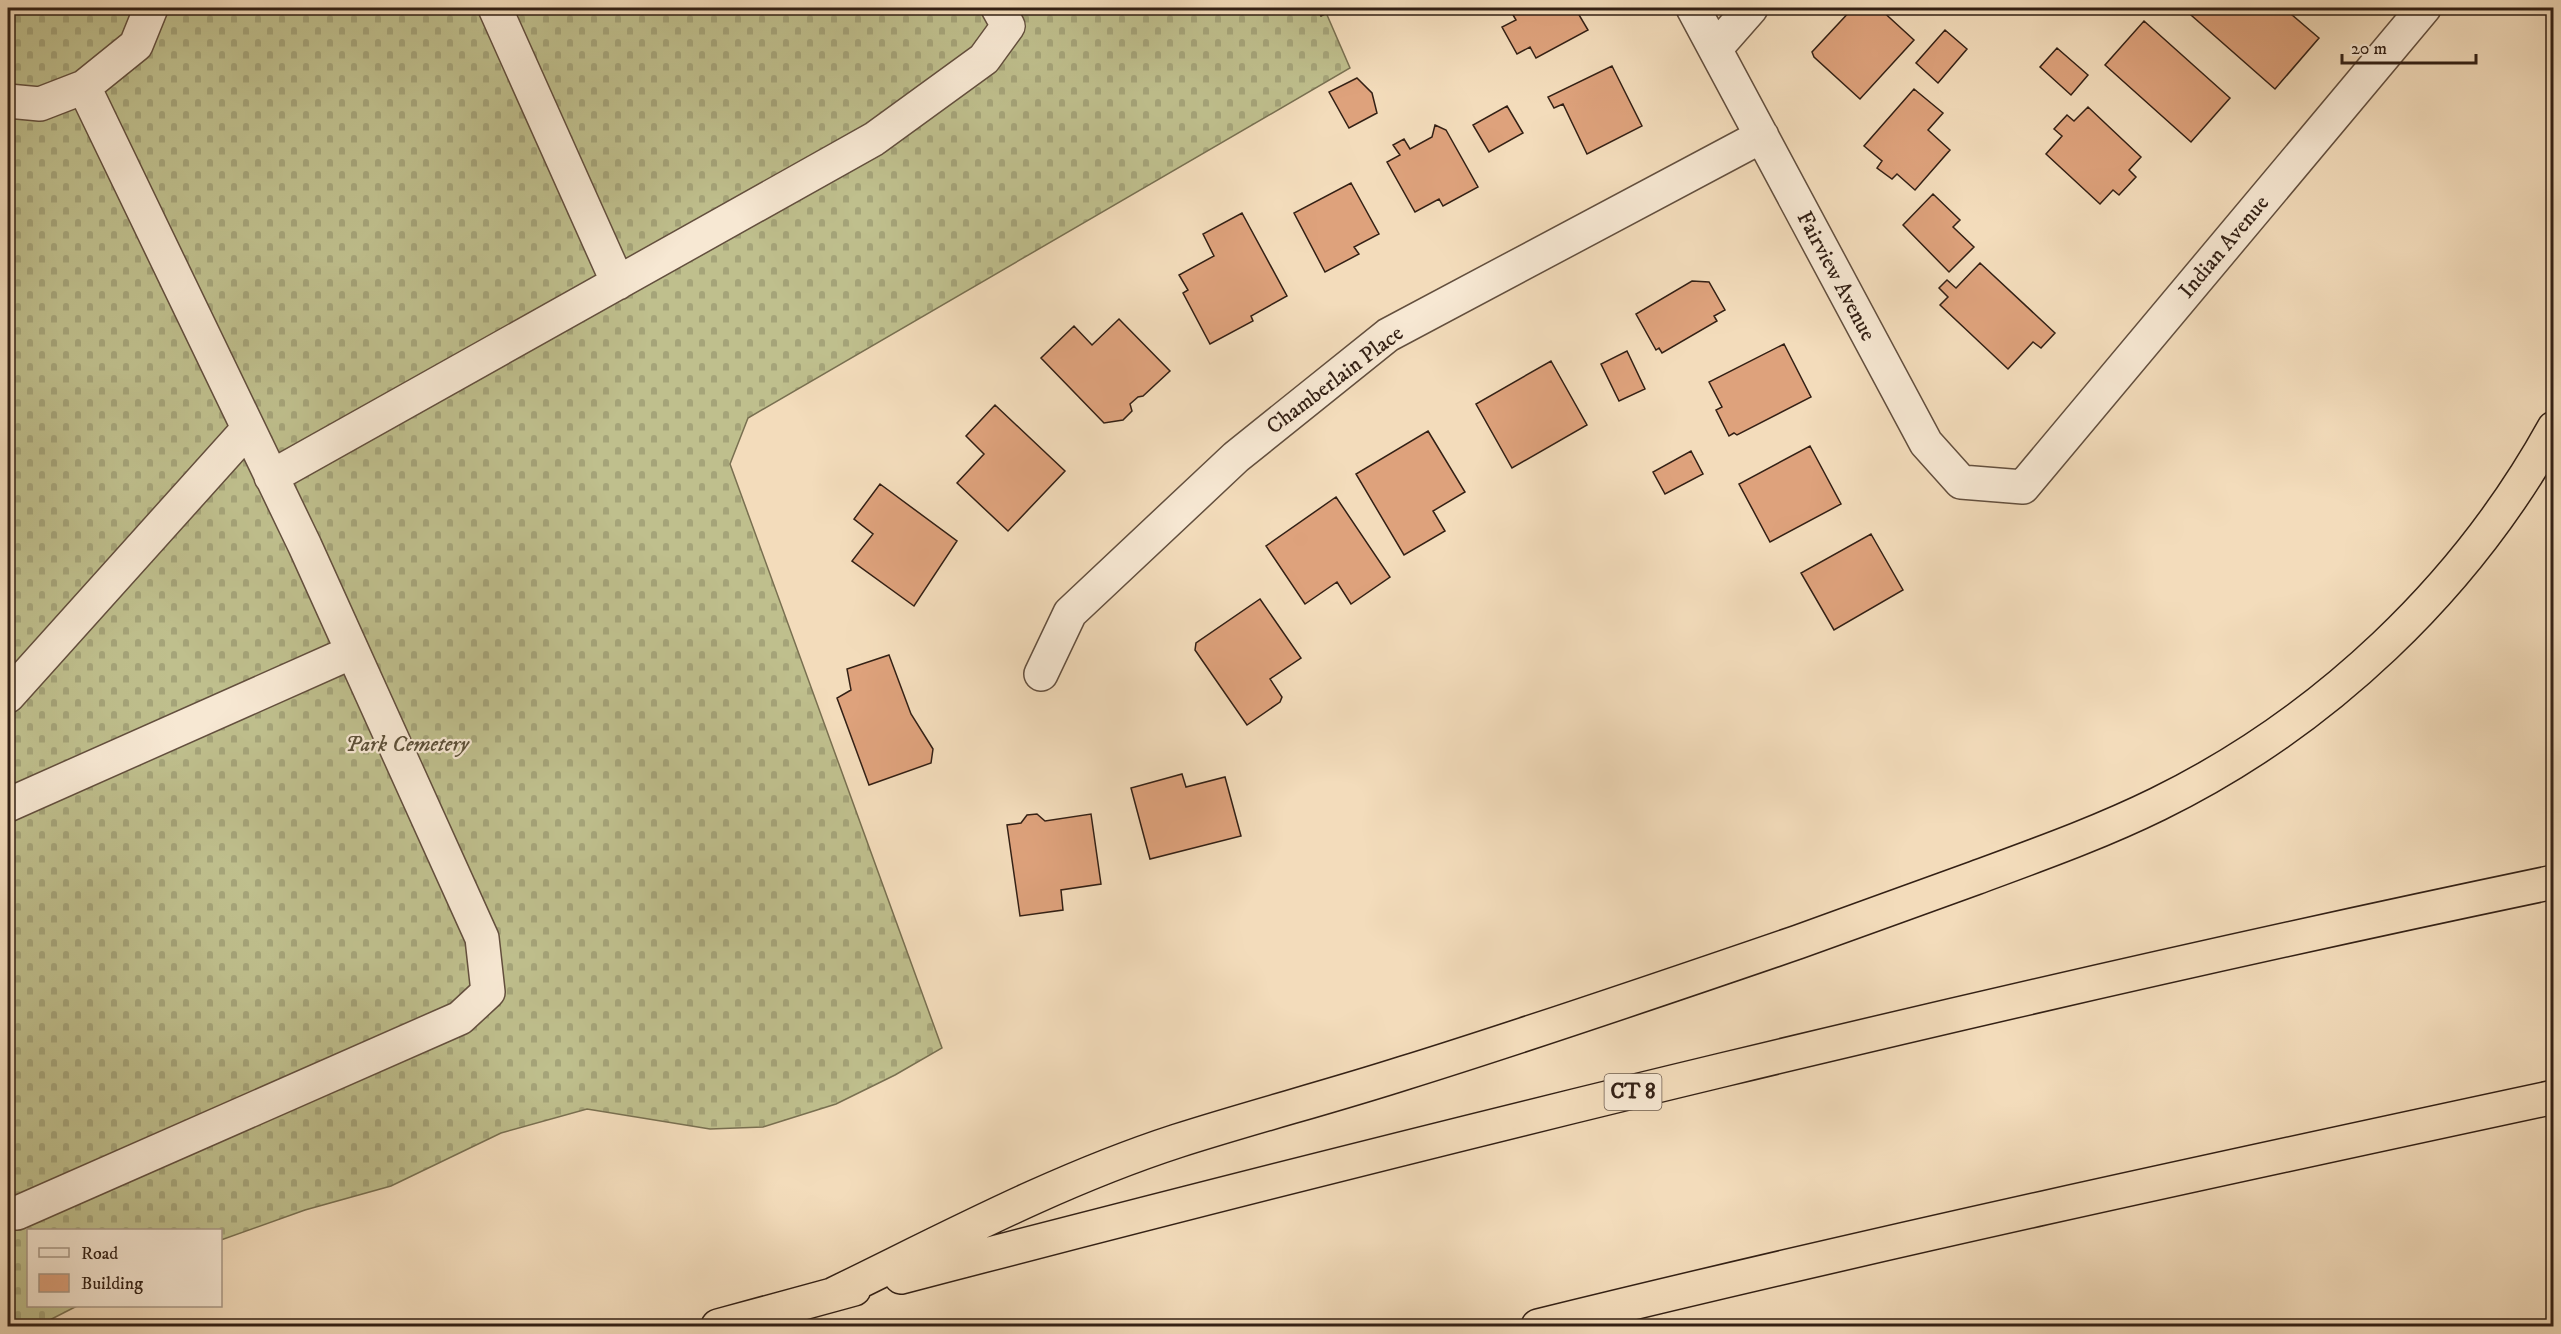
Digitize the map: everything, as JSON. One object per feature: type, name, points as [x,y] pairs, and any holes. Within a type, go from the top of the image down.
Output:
[{"type":"highway","points":[[834,1294],[1036,1195],[1102,1167],[1177,1141],[1400,1075],[1700,976],[2069,843],[2161,802],[2227,765],[2282,730],[2357,671],[2393,638],[2426,604],[2491,525],[2525,476],[2553,428]]},
{"type":"highway","name":"CT 8","points":[[718,1326],[834,1294],[1407,1147],[1872,1034],[2553,882]]},
{"type":"highway","points":[[1538,1326],[1916,1237],[2553,1097]]},
{"type":"street","points":[[8,102],[40,104],[84,87],[136,45],[151,8]]},
{"type":"street","points":[[495,8],[618,283]]},
{"type":"street","points":[[271,477],[864,145],[984,59],[1008,26],[998,8]]},
{"type":"street","name":"Fairview Avenue","points":[[1693,8],[1926,443],[1961,482],[2023,487]]},
{"type":"street","points":[[1715,49],[1751,8]]},
{"type":"street","name":"Indian Avenue","points":[[2023,487],[2424,8]]},
{"type":"street","points":[[8,1212],[17,1213],[460,1018],[488,992],[482,938],[271,477],[84,87]]},
{"type":"street","name":"Chamberlain Place","points":[[1041,674],[1070,613],[1236,457],[1388,335],[1762,136]]},
{"type":"street","points":[[8,696],[248,429]]},
{"type":"street","points":[[8,806],[352,652]]},
{"type":"green space","name":"Park Cemetery","points":[[8,8],[1324,8],[1350,68],[748,418],[730,464],[942,1048],[895,1075],[836,1104],[763,1127],[710,1129],[587,1109],[501,1133],[391,1186],[305,1210],[222,1240],[222,1229],[27,1229],[27,1307],[75,1307],[38,1326],[8,1326]]},
{"type":"building","points":[[1317,8],[1338,8],[1321,16]]},
{"type":"building","points":[[1509,8],[1575,8],[1588,30],[1536,58],[1530,47],[1517,54],[1502,27],[1516,20]]},
{"type":"building","points":[[1853,8],[1879,8],[1914,40],[1860,99],[1814,57],[1812,52]]},
{"type":"building","points":[[2183,8],[2284,8],[2319,38],[2275,89]]},
{"type":"building","points":[[2144,21],[2230,98],[2191,142],[2105,65]]},
{"type":"building","points":[[1945,30],[1967,49],[1938,83],[1916,63]]},
{"type":"building","points":[[2057,48],[2088,75],[2071,95],[2040,67]]},
{"type":"building","points":[[1612,66],[1642,126],[1587,154],[1563,104],[1554,108],[1548,97]]},
{"type":"building","points":[[1357,78],[1372,93],[1377,113],[1349,128],[1329,92]]},
{"type":"building","points":[[1914,89],[1943,113],[1928,130],[1950,150],[1915,190],[1897,174],[1892,179],[1877,168],[1882,161],[1864,146]]},
{"type":"building","points":[[1507,106],[1523,133],[1489,152],[1473,125]]},
{"type":"building","points":[[2088,107],[2141,157],[2129,170],[2136,177],[2119,195],[2113,190],[2100,204],[2046,154],[2062,136],[2054,129],[2067,115],[2074,121]]},
{"type":"building","points":[[1435,125],[1446,130],[1478,187],[1443,206],[1439,199],[1415,212],[1387,162],[1400,155],[1393,145],[1404,139],[1410,149],[1432,137]]},
{"type":"building","points":[[1351,183],[1379,234],[1354,247],[1359,254],[1325,272],[1294,213]]},
{"type":"building","points":[[1933,194],[1960,220],[1953,227],[1974,247],[1949,272],[1903,225]]},
{"type":"building","points":[[1242,213],[1287,296],[1251,316],[1253,321],[1210,344],[1183,293],[1188,290],[1179,275],[1214,256],[1203,234]]},
{"type":"building","points":[[1980,263],[2055,333],[2041,348],[2033,342],[2008,369],[1940,305],[1948,297],[1939,288],[1947,280],[1956,288]]},
{"type":"building","points":[[1692,281],[1709,282],[1725,310],[1714,316],[1717,321],[1662,353],[1659,348],[1656,350],[1636,314]]},
{"type":"building","points":[[1119,319],[1170,371],[1143,396],[1130,404],[1132,411],[1123,420],[1104,423],[1041,358],[1074,326],[1092,345]]},
{"type":"building","points":[[1784,344],[1811,397],[1737,435],[1734,433],[1729,436],[1716,410],[1722,407],[1709,382]]},
{"type":"building","points":[[1627,351],[1645,389],[1619,401],[1601,364]]},
{"type":"building","points":[[1551,361],[1587,425],[1512,468],[1476,404]]},
{"type":"building","points":[[995,405],[1065,471],[1008,531],[957,483],[984,454],[966,436]]},
{"type":"building","points":[[1428,431],[1465,492],[1433,511],[1445,531],[1404,555],[1356,474]]},
{"type":"building","points":[[1810,446],[1841,504],[1770,542],[1739,484]]},
{"type":"building","points":[[1691,451],[1703,474],[1665,494],[1653,472]]},
{"type":"building","points":[[880,484],[957,541],[914,606],[852,561],[873,534],[854,519]]},
{"type":"building","points":[[1336,497],[1390,577],[1351,604],[1337,582],[1305,604],[1266,546]]},
{"type":"building","points":[[1871,534],[1903,590],[1834,630],[1801,573]]},
{"type":"building","points":[[1260,599],[1301,658],[1270,679],[1282,697],[1280,702],[1247,725],[1195,650],[1196,643]]},
{"type":"building","points":[[889,655],[911,714],[933,749],[931,763],[869,785],[837,698],[851,690],[847,669]]},
{"type":"building","points":[[1182,774],[1186,787],[1225,777],[1241,836],[1150,859],[1131,788]]},
{"type":"building","points":[[1037,814],[1045,821],[1091,814],[1101,884],[1061,890],[1063,910],[1020,916],[1007,825],[1021,823],[1027,815]]}]
